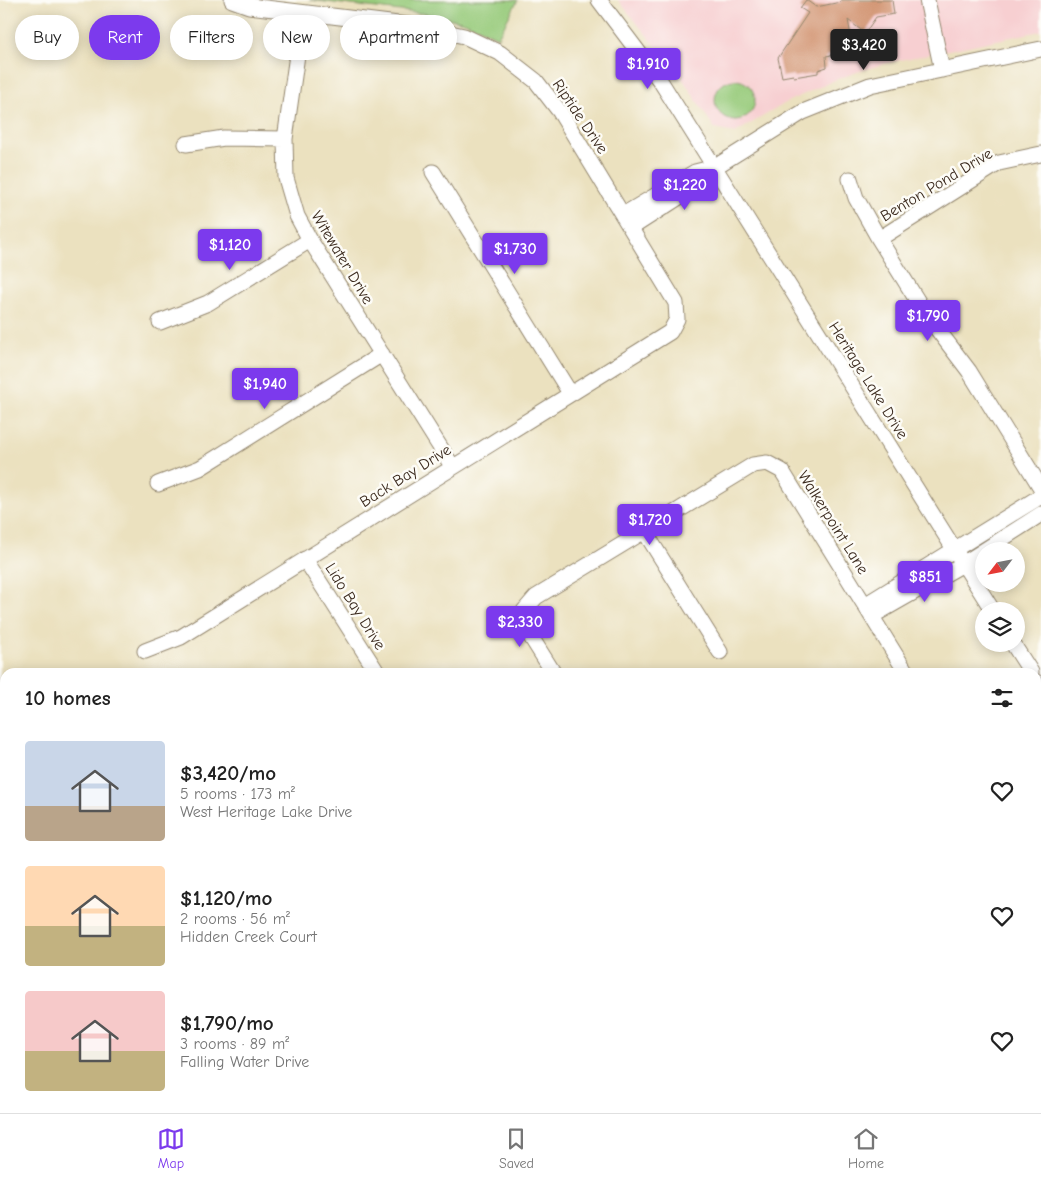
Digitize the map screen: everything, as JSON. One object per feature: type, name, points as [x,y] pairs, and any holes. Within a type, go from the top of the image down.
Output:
[{"type":"street","name":"Riptide Drive","points":[[232,0],[250,6],[423,27],[464,36],[500,53],[536,81],[560,112],[676,303],[677,320]]},
{"type":"street","name":"Heritage Lake Drive","points":[[599,0],[661,82],[987,602]]},
{"type":"street","points":[[927,0],[942,70]]},
{"type":"street","name":"Witewater Drive","points":[[303,12],[285,138],[286,178],[297,216],[310,240],[452,466]]},
{"type":"street","points":[[627,222],[695,172],[715,167],[803,112],[870,85],[1041,49]]},
{"type":"street","points":[[186,144],[224,138],[285,138]]},
{"type":"street","name":"Benton Pond Drive","points":[[879,239],[999,164],[1041,154]]},
{"type":"street","points":[[433,172],[570,393]]},
{"type":"street","points":[[850,179],[856,198],[879,239],[925,313],[969,371],[1041,488]]},
{"type":"street","points":[[160,322],[208,303],[310,240]]},
{"type":"street","name":"Back Bay Drive","points":[[145,651],[181,637],[452,466],[670,332],[677,320]]},
{"type":"street","points":[[158,484],[200,468],[382,354]]},
{"type":"street","name":"Walkerpoint Lane","points":[[645,532],[753,465],[767,463],[782,471],[904,668]]},
{"type":"street","points":[[868,610],[955,550],[1041,496]]},
{"type":"street","points":[[868,610],[963,564],[1041,514]]},
{"type":"street","points":[[551,668],[526,629],[524,610],[536,597],[645,532],[720,652]]},
{"type":"street","name":"Lido Bay Drive","points":[[305,559],[374,668]]},
{"type":"street","points":[[1018,652],[1028,668]]},
{"type":"shaded area","points":[[618,0],[1041,0],[1041,31],[891,62],[860,71],[789,101],[735,133],[715,129],[684,81]]},
{"type":"green space","points":[[310,0],[518,0],[498,37],[457,20],[457,15],[434,15]]},
{"type":"green space","points":[[739,80],[746,83],[752,89],[755,100],[754,108],[746,117],[739,120],[731,120],[724,117],[716,108],[715,96],[718,89],[727,81]]},
{"type":"building","points":[[806,0],[816,7],[841,2],[841,0],[892,0],[894,14],[876,17],[865,33],[848,20],[853,47],[837,51],[837,54],[826,56],[827,67],[818,70],[818,73],[782,77],[778,58],[808,13],[800,8]]}]
